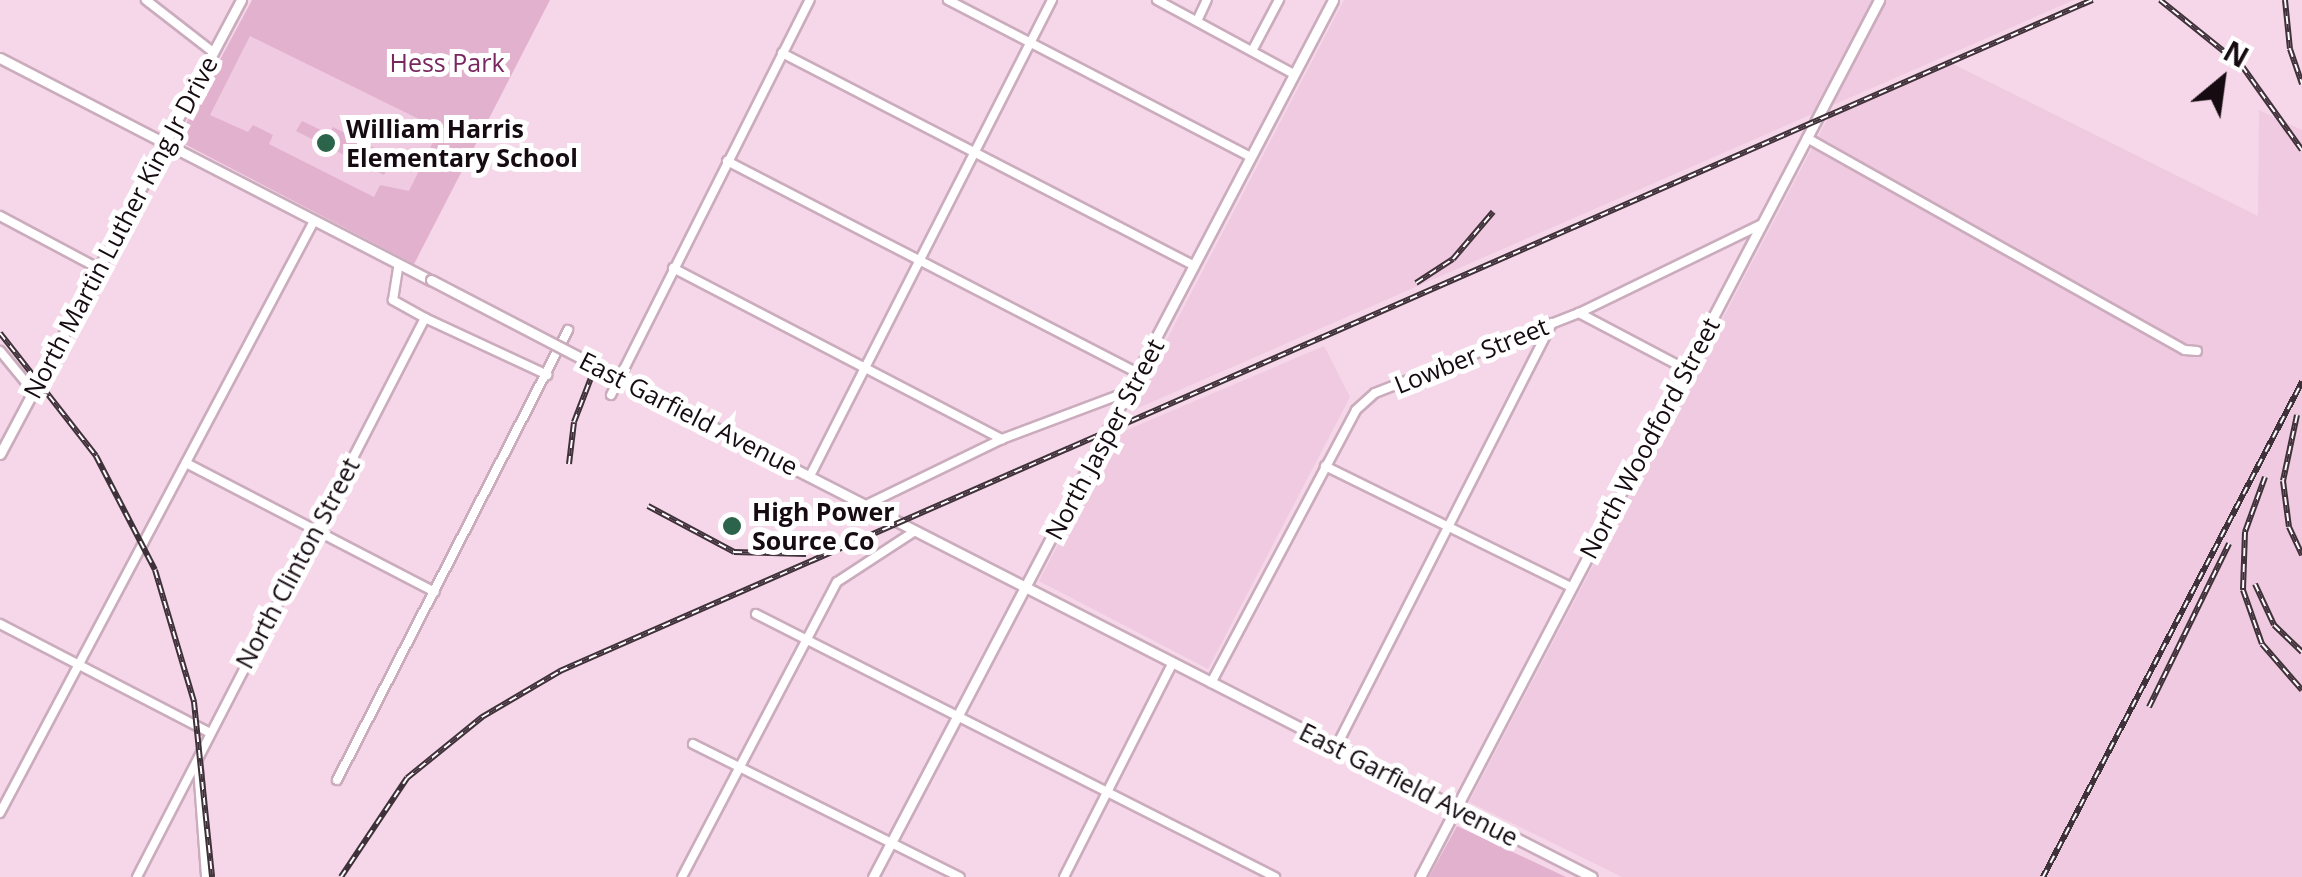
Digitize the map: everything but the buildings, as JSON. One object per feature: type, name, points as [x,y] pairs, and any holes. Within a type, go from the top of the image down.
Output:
[{"type":"street","points":[[146,0],[214,52]]},
{"type":"street","name":"North Martin Luther King Jr Drive","points":[[0,454],[241,0]]},
{"type":"street","points":[[611,394],[810,0]]},
{"type":"street","points":[[948,0],[1252,157]]},
{"type":"street","points":[[810,476],[1052,0]]},
{"type":"street","points":[[1157,0],[1294,74]]},
{"type":"street","points":[[1196,21],[1207,0]]},
{"type":"street","points":[[1252,52],[1279,0]]},
{"type":"street","name":"North Jasper Street","points":[[873,877],[1140,374],[1332,0]]},
{"type":"street","name":"North Woodford Street","points":[[1420,877],[1879,0]]},
{"type":"street","points":[[782,53],[1194,266]]},
{"type":"street","name":"East Garfield Avenue","points":[[0,58],[1592,877]]},
{"type":"street","points":[[1807,138],[2041,264],[2185,350],[2198,351]]},
{"type":"street","points":[[726,161],[1140,374]]},
{"type":"street","points":[[0,216],[98,268]]},
{"type":"street","points":[[0,813],[314,220]]},
{"type":"street","name":"Lowber Street","points":[[1211,683],[1356,410],[1376,393],[1579,313],[1761,224]]},
{"type":"street","points":[[399,264],[393,300],[547,375]]},
{"type":"street","points":[[673,268],[1002,439]]},
{"type":"street","points":[[1579,313],[1685,369]]},
{"type":"street","name":"North Clinton Street","points":[[137,877],[198,767],[208,732],[425,318]]},
{"type":"street","points":[[1336,746],[1552,322]]},
{"type":"street","points":[[337,780],[568,330]]},
{"type":"street","points":[[0,351],[33,390]]},
{"type":"street","points":[[866,505],[1002,439],[1131,390]]},
{"type":"street","points":[[186,462],[435,592]]},
{"type":"street","points":[[1325,466],[1571,587]]},
{"type":"street","points":[[682,877],[837,582],[916,532]]},
{"type":"street","points":[[756,614],[1275,877]]},
{"type":"street","points":[[0,624],[208,732]]},
{"type":"street","points":[[1064,877],[1172,664]]},
{"type":"street","points":[[693,744],[960,877]]},
{"type":"street","points":[[198,767],[206,877]]},
{"type":"shaded area","points":[[1344,0],[2074,0],[1129,412]]},
{"type":"shaded area","name":"William Harris Elementary School","points":[[241,22],[474,146],[414,264],[177,140]]},
{"type":"shaded area","points":[[1949,62],[2258,216],[2259,110],[2302,130],[2302,877],[1622,877],[1469,802],[1830,114]]},
{"type":"shaded area","points":[[1324,346],[1350,397],[1208,669],[1039,581],[1115,435]]},
{"type":"green space","name":"Hess Park","points":[[252,0],[550,0],[414,264],[177,140]],"holes":[[[250,36],[429,124],[437,134],[409,191],[380,185],[374,197],[269,144],[273,135],[253,125],[248,132],[210,115]]]},
{"type":"green space","points":[[302,121],[329,134],[333,127],[389,155],[397,149],[384,175],[296,131]]},
{"type":"green space","points":[[1457,826],[1566,877],[1429,877]]},
{"type":"railway","points":[[341,877],[407,778],[482,717],[560,671],[2092,0]]},
{"type":"railway","points":[[2160,0],[2242,66],[2302,150]]},
{"type":"railway","points":[[2285,0],[2290,49],[2302,84]]},
{"type":"railway","points":[[1416,283],[1453,259],[1493,212]]},
{"type":"railway","points":[[0,333],[96,456],[155,570],[194,702],[212,877]]},
{"type":"railway","points":[[569,464],[574,422],[592,375]]},
{"type":"railway","points":[[2043,877],[2302,382]]},
{"type":"railway","points":[[2297,415],[2283,481],[2289,527],[2302,555]]},
{"type":"railway","points":[[2265,477],[2245,532],[2243,590],[2262,644],[2302,690]]},
{"type":"railway","points":[[648,506],[734,552],[806,554]]},
{"type":"railway","points":[[2149,707],[2229,544]]},
{"type":"railway","points":[[2255,584],[2274,625],[2302,652]]},
{"type":"place","name":"William Harris Elementary School","points":[[326,143]]},
{"type":"place","name":"High Power Source Co","points":[[732,526]]}]
